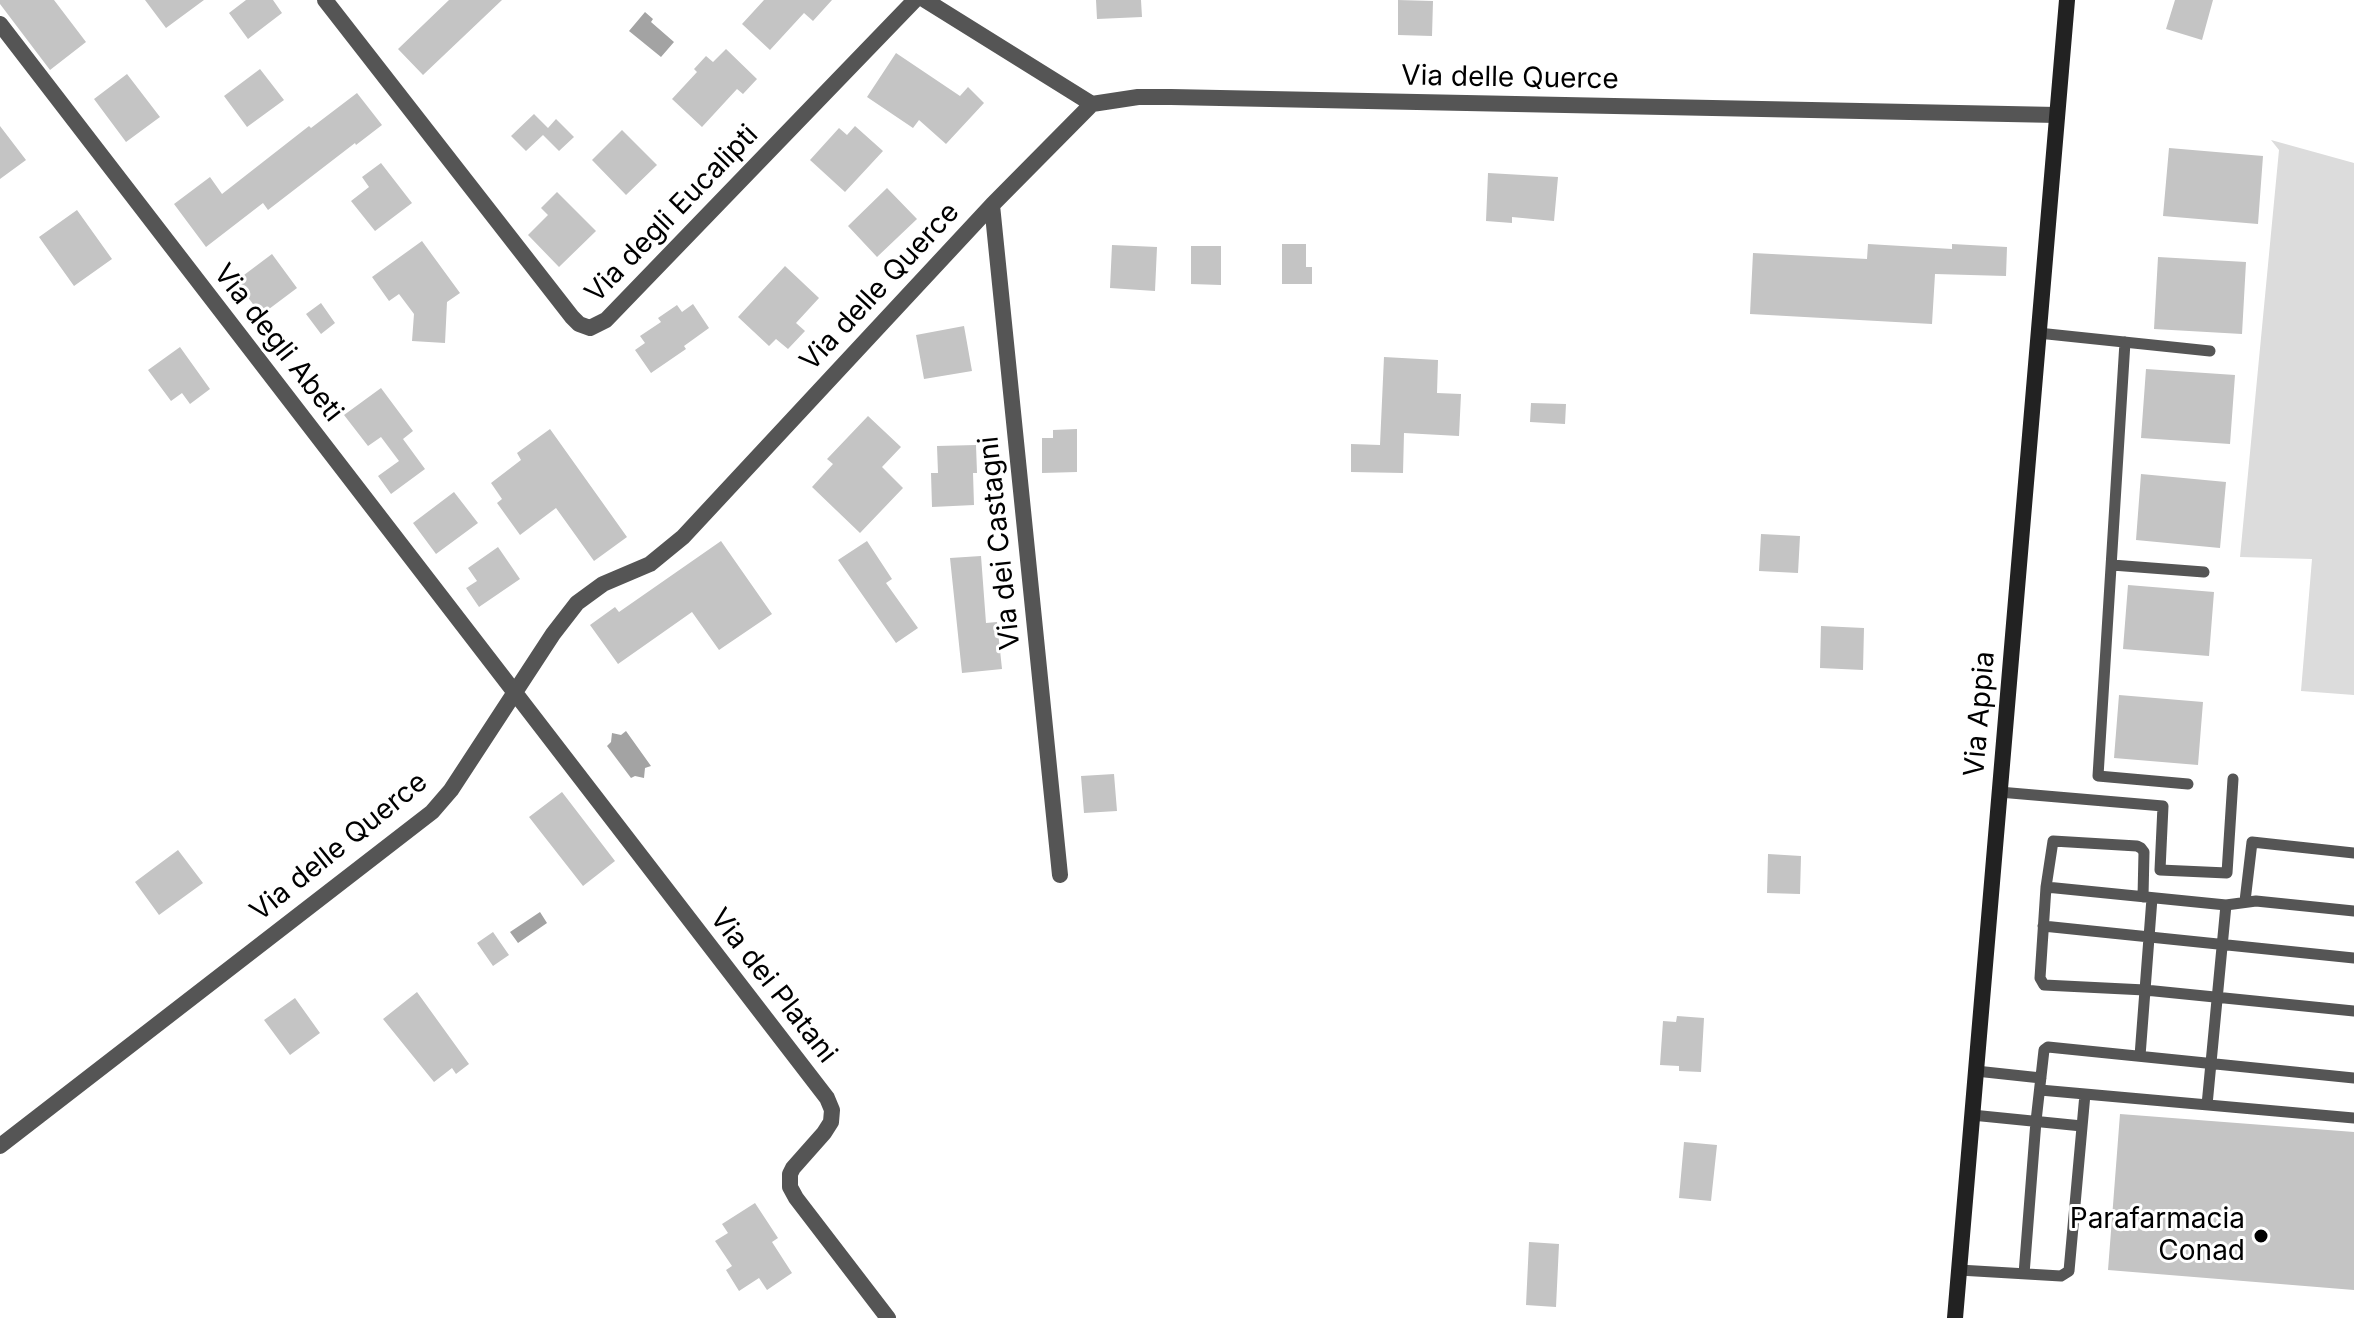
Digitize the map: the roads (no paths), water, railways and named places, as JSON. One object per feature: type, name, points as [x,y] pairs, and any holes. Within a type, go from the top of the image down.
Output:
[{"type":"street","name":"Via degli Eucalipti","points":[[325,0],[572,317],[590,328],[606,320],[915,0]]},
{"type":"street","points":[[925,0],[1092,104]]},
{"type":"street","name":"Via Appia","points":[[1955,1318],[2067,0]]},
{"type":"street","name":"Via degli Abeti","points":[[0,24],[515,693]]},
{"type":"street","name":"Via delle Querce","points":[[0,1146],[425,818],[451,790],[553,634],[577,603],[603,584],[650,564],[683,537],[992,205],[1092,104],[1138,97],[1171,97],[2057,115]]},
{"type":"street","name":"Via dei Castagni","points":[[992,205],[1060,875]]},
{"type":"street","name":"Via dei Platani","points":[[515,693],[827,1098],[832,1110],[831,1122],[793,1168],[790,1187],[888,1318]]},
{"type":"lane","points":[[2038,333],[2210,351]]},
{"type":"lane","points":[[2125,342],[2098,776],[2188,784]]},
{"type":"lane","points":[[2112,565],[2204,572]]},
{"type":"lane","points":[[1999,792],[2163,806],[2160,870],[2227,873],[2233,779]]},
{"type":"lane","points":[[2140,1056],[2145,990],[2149,935],[2144,852],[2137,846],[2053,841],[2046,887],[2041,983],[2145,990],[2354,1011]]},
{"type":"lane","points":[[2245,901],[2252,842],[2354,853]]},
{"type":"lane","points":[[2046,887],[2226,905],[2245,901],[2354,911]]},
{"type":"lane","points":[[2207,1105],[2226,905]]},
{"type":"lane","points":[[2043,926],[2354,958]]},
{"type":"lane","points":[[2024,1274],[2036,1121],[2044,1050],[2048,1047],[2354,1078]]},
{"type":"lane","points":[[1976,1071],[2085,1094],[2354,1118]]},
{"type":"lane","points":[[1959,1270],[2061,1276],[2069,1271],[2085,1094]]},
{"type":"lane","points":[[1972,1115],[2082,1126]]},
{"type":"place","name":"Parafarmacia Conad","points":[[2261,1236]]}]
